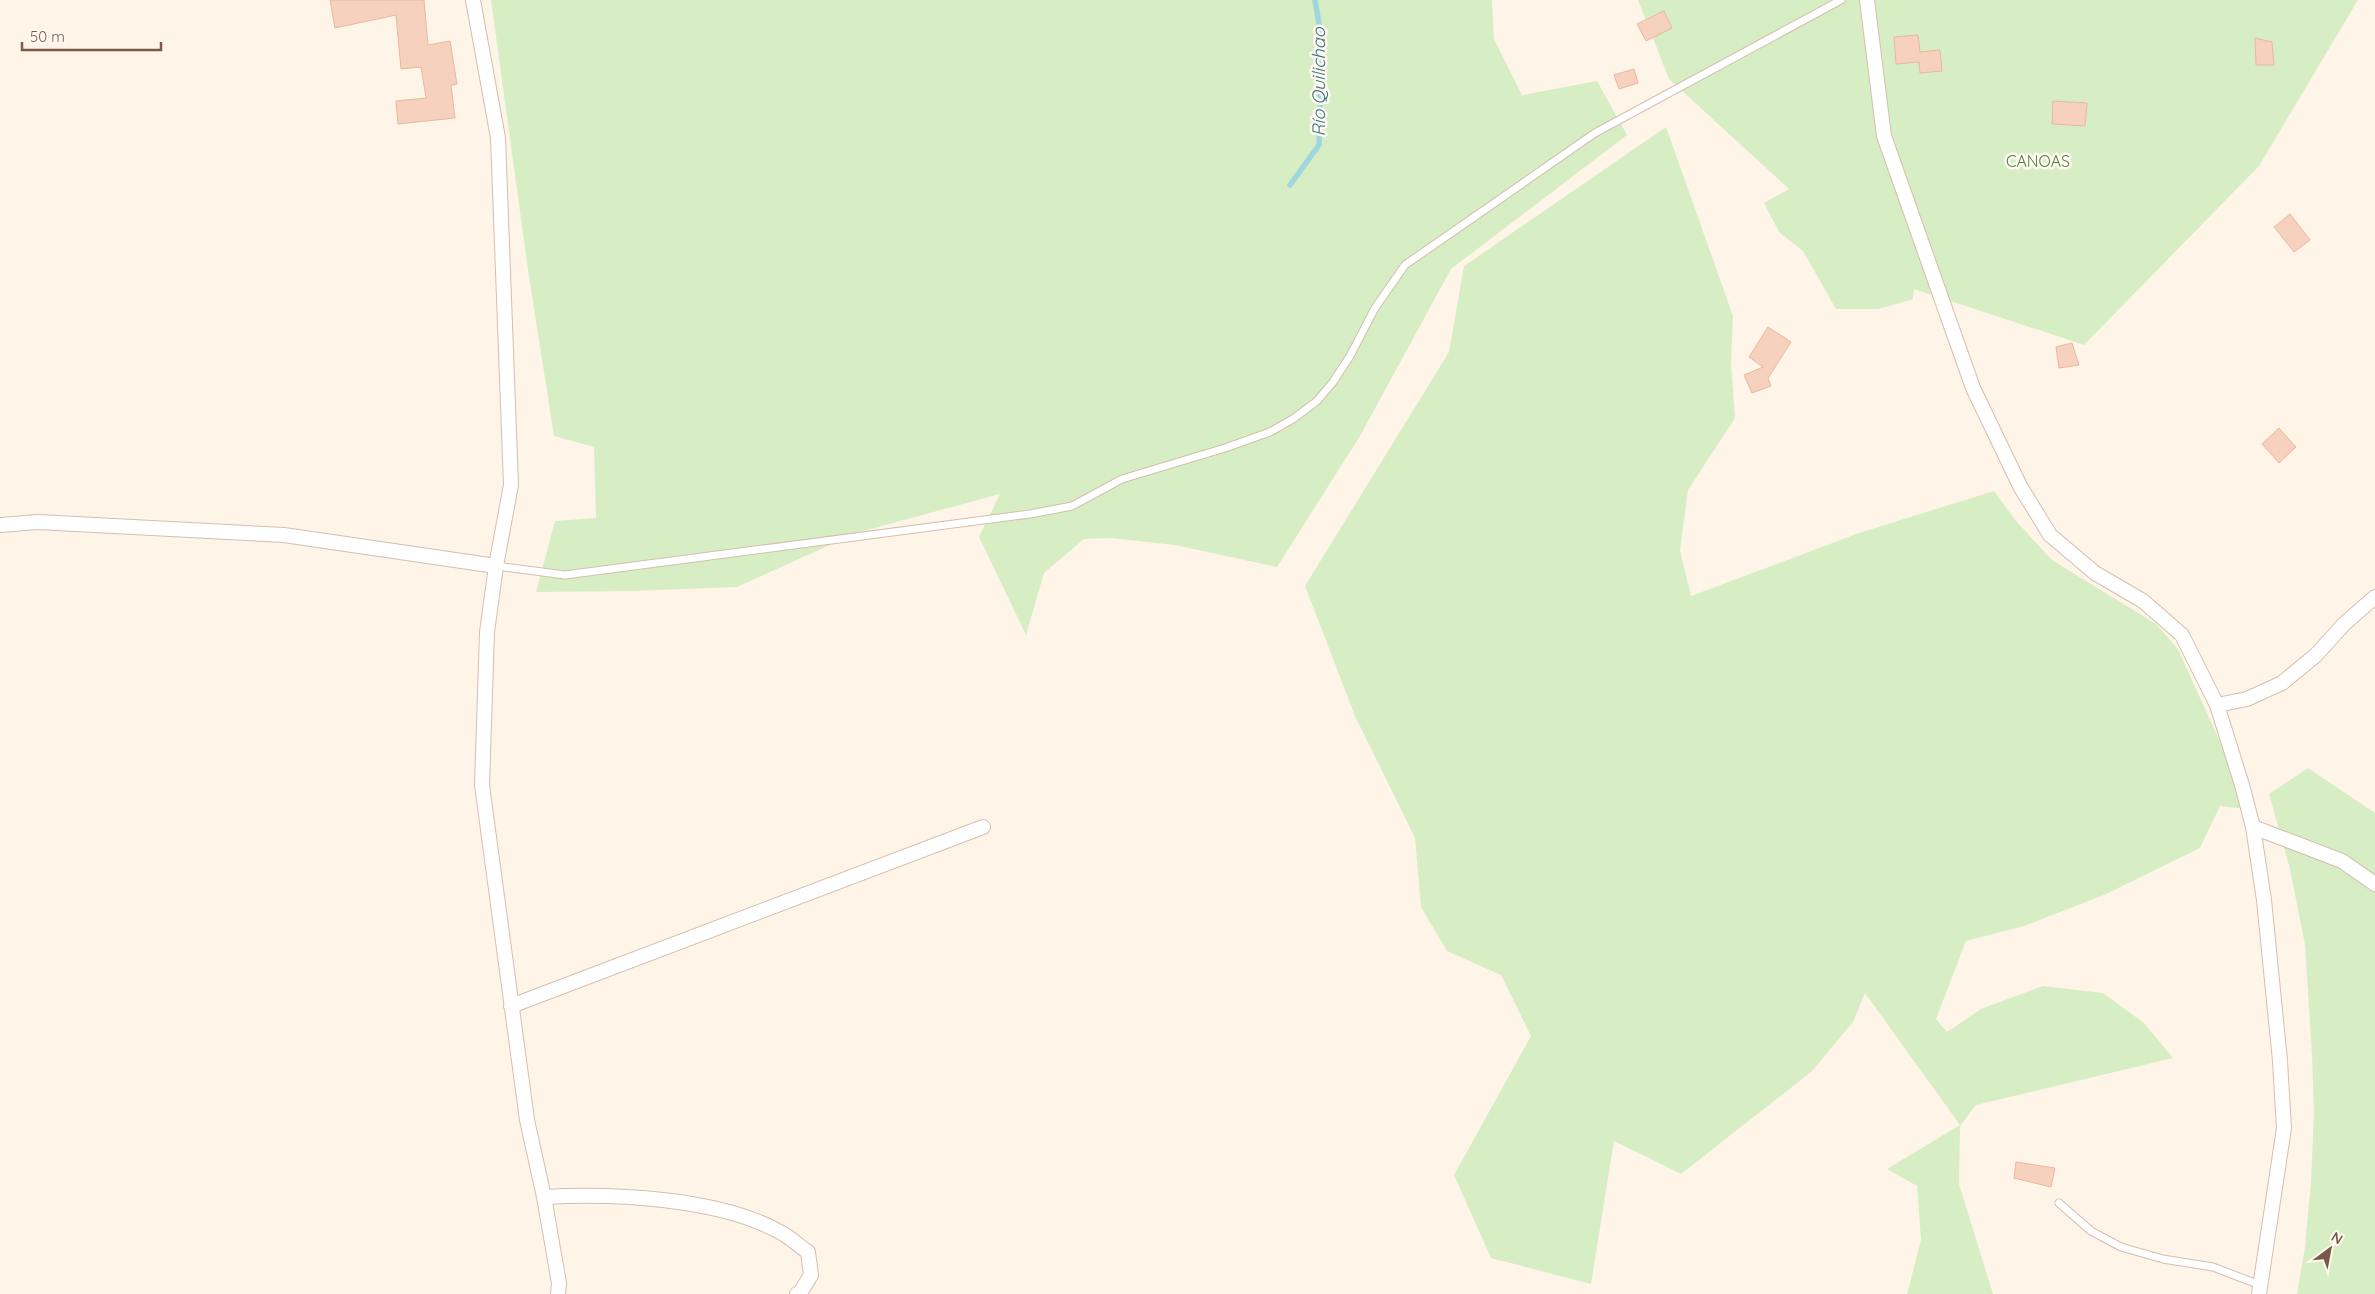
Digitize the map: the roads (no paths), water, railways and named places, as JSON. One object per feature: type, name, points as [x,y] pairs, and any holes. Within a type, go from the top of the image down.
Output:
[{"type":"street","points":[[473,0],[498,148],[511,485],[496,566],[487,632],[482,785],[527,1120],[544,1197],[559,1283],[558,1294]]},
{"type":"street","points":[[1867,0],[1884,136],[1973,388],[2020,486],[2050,535],[2095,573],[2143,601],[2182,635],[2217,705],[2253,827],[2265,910],[2280,1061],[2284,1128],[2260,1290]]},
{"type":"street","points":[[0,525],[38,522],[284,535],[496,566]]},
{"type":"street","points":[[2217,705],[2247,699],[2282,683],[2316,655],[2344,624],[2375,597]]},
{"type":"street","points":[[511,1006],[983,827]]},
{"type":"street","points":[[2253,827],[2342,861],[2375,884]]},
{"type":"street","points":[[544,1197],[589,1194],[652,1198],[743,1216],[780,1232],[808,1252],[811,1275],[800,1293],[797,1294]]},
{"type":"lane","points":[[496,566],[565,575],[1030,514],[1072,506],[1122,479],[1270,432],[1293,419],[1317,401],[1333,382],[1350,356],[1375,308],[1405,265],[1595,133],[1841,0]]},
{"type":"lane","points":[[2059,1203],[2091,1231],[2121,1247],[2163,1259],[2213,1267],[2260,1290]]},
{"type":"waterway","name":"Río Quilichao","points":[[1290,185],[1319,145],[1322,41],[1315,0]]},
{"type":"park label","name":"CANOAS","points":[[2038,161]]}]
